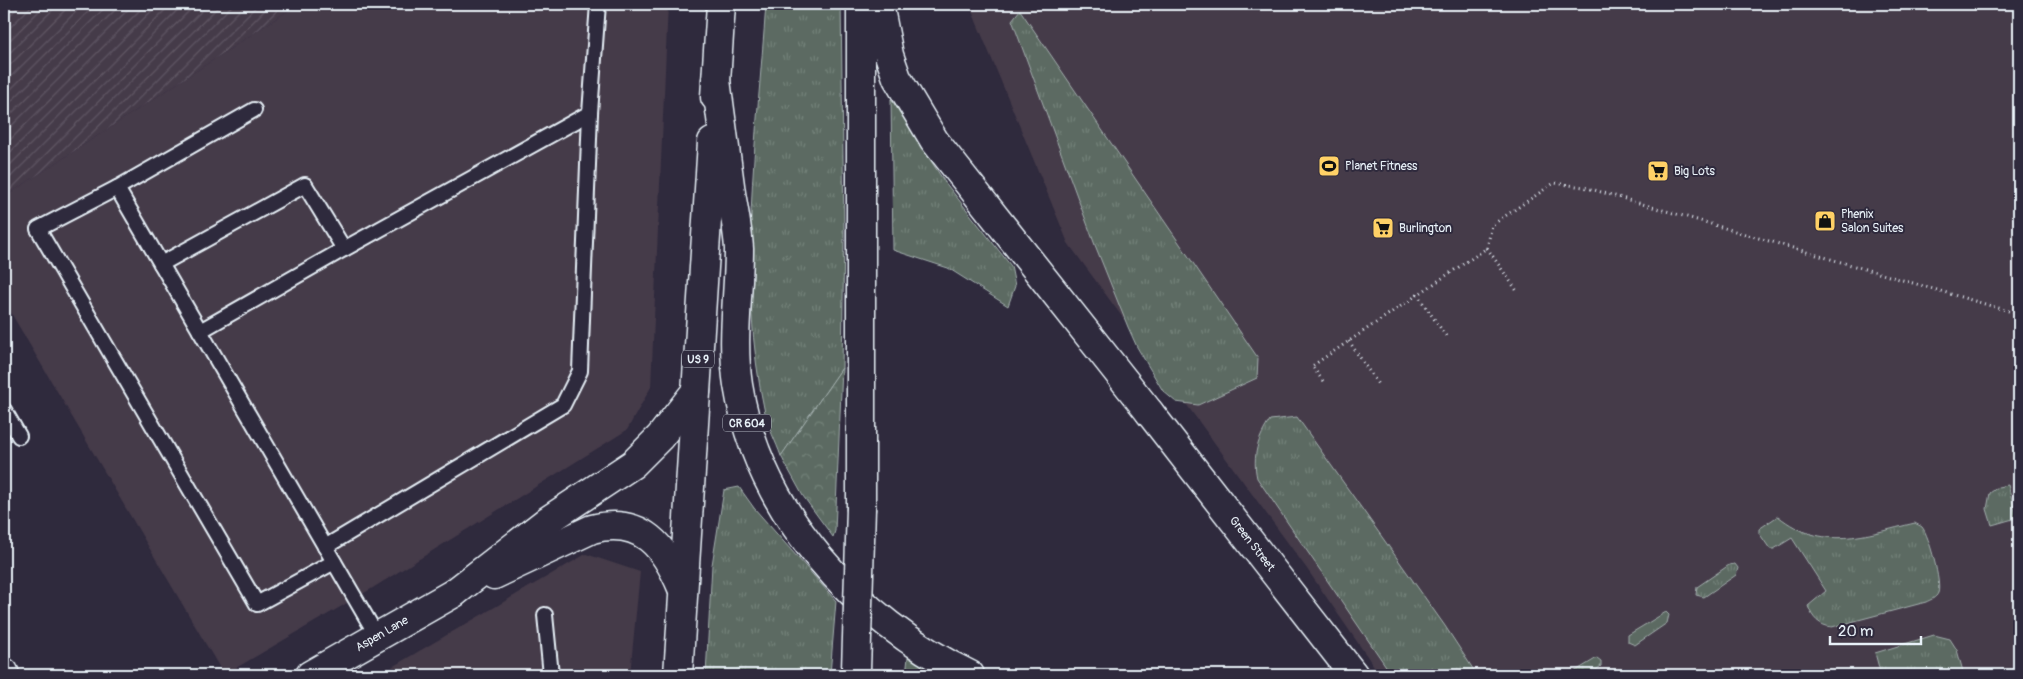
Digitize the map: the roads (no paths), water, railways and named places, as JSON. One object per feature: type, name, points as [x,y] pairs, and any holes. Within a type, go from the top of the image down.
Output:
[{"type":"main road","name":"US 9","points":[[678,675],[722,4]]},
{"type":"main road","points":[[856,673],[861,508],[861,4]]},
{"type":"main road","name":"Green Street","points":[[879,4],[883,30],[897,78],[934,140],[1353,674]]},
{"type":"main road","name":"CR 604","points":[[716,80],[739,248],[734,332],[737,376],[743,410],[760,462],[790,518],[809,545],[849,589],[916,644],[970,675]]},
{"type":"main road","points":[[454,593],[547,521],[633,464],[660,437],[696,391]]},
{"type":"main road","points":[[454,593],[592,529],[605,526],[621,526],[636,530],[648,537],[670,561],[683,590]]},
{"type":"main road","name":"Aspen Lane","points":[[310,675],[454,593]]},
{"type":"lane","points":[[325,547],[563,405],[580,371],[590,114],[598,4]]},
{"type":"lane","points":[[254,110],[117,188],[38,229],[257,604],[334,562]]},
{"type":"lane","points":[[200,332],[344,249],[590,114]]},
{"type":"lane","points":[[161,264],[304,185],[344,249]]},
{"type":"lane","points":[[117,188],[377,636]]},
{"type":"lane","points":[[4,410],[19,436]]},
{"type":"lane","points":[[545,614],[551,675]]},
{"type":"place","name":"Planet Fitness","points":[[1329,166]]},
{"type":"place","name":"Big Lots","points":[[1658,171]]},
{"type":"place","name":"Phenix Salon Suites","points":[[1825,221]]},
{"type":"place","name":"Burlington","points":[[1383,228]]}]
